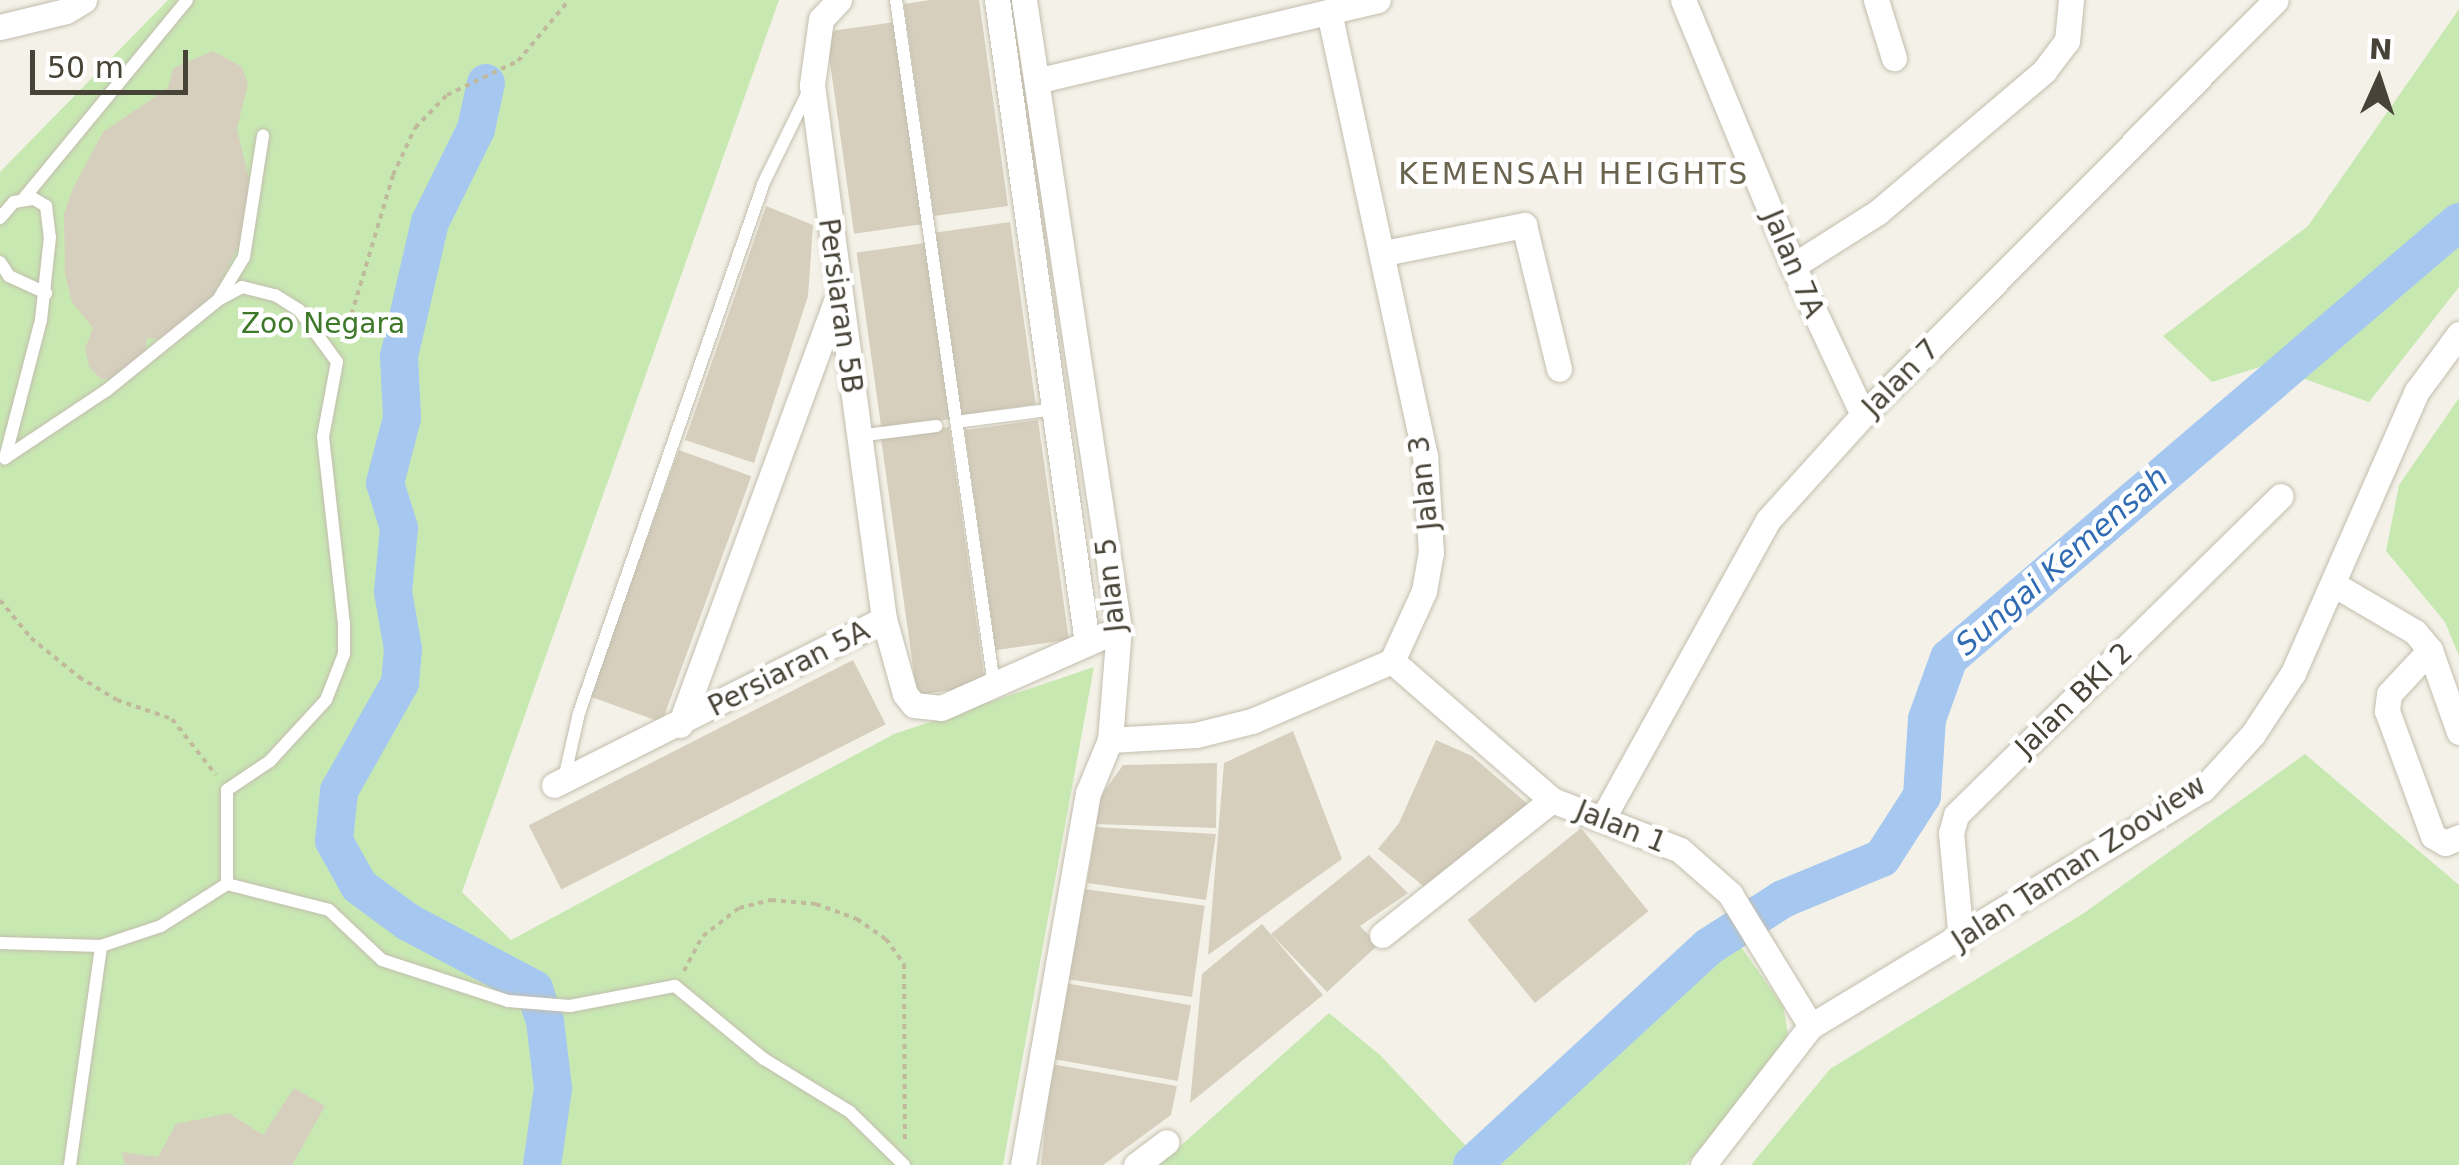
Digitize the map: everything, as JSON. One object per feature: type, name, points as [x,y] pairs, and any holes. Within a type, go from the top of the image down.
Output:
[{"type":"street","points":[[0,27],[66,11],[84,0]]},
{"type":"street","name":"Persiaran 5B","points":[[839,0],[821,19],[812,84],[884,619]]},
{"type":"street","name":"Jalan 5","points":[[997,0],[1088,644]]},
{"type":"street","name":"Jalan 5","points":[[1022,1165],[1088,793],[1110,740],[1119,628],[1040,80],[1024,0]]},
{"type":"street","points":[[1040,80],[1378,0]]},
{"type":"street","name":"Jalan 7A","points":[[1684,0],[1793,266],[1864,414]]},
{"type":"street","points":[[1876,0],[1894,58]]},
{"type":"street","points":[[1793,266],[1878,212],[2044,71],[2067,41],[2071,0]]},
{"type":"street","name":"Jalan 7","points":[[1604,816],[1768,520],[1864,414],[2276,0]]},
{"type":"street","name":"Jalan 3","points":[[1329,12],[1384,253],[1430,510],[1424,590],[1392,661]]},
{"type":"street","points":[[1384,253],[1524,225],[1560,370]]},
{"type":"street","name":"Persiaran 5A","points":[[680,725],[838,296]]},
{"type":"street","name":"Jalan Taman Zooview","points":[[1703,1165],[1811,1026],[1961,940],[2203,789],[2263,718],[2335,585],[2416,391],[2459,334]]},
{"type":"street","name":"Jalan BKI 2","points":[[1961,940],[1951,833],[1956,815],[2282,496]]},
{"type":"street","points":[[2335,585],[2415,632],[2430,650],[2459,732]]},
{"type":"street","name":"Persiaran 5A","points":[[559,783],[884,619],[914,705],[941,708],[1119,628]]},
{"type":"street","points":[[2430,650],[2389,694],[2388,711],[2433,836],[2446,843],[2459,837]]},
{"type":"street","points":[[1110,740],[1196,735],[1252,720],[1392,661]]},
{"type":"street","name":"Jalan 1","points":[[1392,661],[1552,800],[1604,816],[1680,850],[1730,894],[1770,950],[1811,1026]]},
{"type":"street","points":[[1382,935],[1552,800]]},
{"type":"street","points":[[1136,1165],[1166,1142]]},
{"type":"lane","points":[[166,0],[178,14]]},
{"type":"lane","points":[[0,218],[24,198],[187,0]]},
{"type":"lane","points":[[896,0],[994,685]]},
{"type":"lane","points":[[559,783],[579,713],[764,182],[812,84]]},
{"type":"lane","points":[[218,300],[244,257],[263,135]]},
{"type":"lane","points":[[24,198],[46,206],[46,293],[5,458],[107,390],[218,300],[242,287],[276,295],[299,310],[337,362],[324,437],[344,654],[335,686],[299,733],[227,790],[227,884]]},
{"type":"lane","points":[[0,262],[9,276],[46,293]]},
{"type":"lane","points":[[956,422],[1054,409]]},
{"type":"lane","points":[[858,436],[936,426]]},
{"type":"lane","points":[[0,943],[101,946],[161,926],[227,884],[329,910],[382,960],[508,1001],[570,1006],[676,986],[764,1059],[850,1112],[904,1163]]},
{"type":"lane","points":[[70,1165],[101,946]]},
{"type":"path","points":[[337,362],[392,175],[415,128],[446,95],[518,61],[569,0]]},
{"type":"path","points":[[0,600],[31,638],[79,677],[117,700],[172,719],[227,790]]},
{"type":"path","points":[[676,986],[704,936],[739,908],[771,900],[830,909],[886,939],[904,964],[904,1163]]},
{"type":"green space","name":"Zoo Negara","points":[[168,0],[779,0],[462,892],[511,940],[894,734],[1094,667],[1003,1165],[0,1165],[0,172]]},
{"type":"green space","points":[[2459,9],[2459,287],[2369,402],[2266,365],[2212,382],[2163,336],[2308,226]]},
{"type":"green space","points":[[2459,398],[2459,656],[2445,622],[2386,551],[2399,485]]},
{"type":"green space","points":[[2305,754],[2459,885],[2459,1165],[1751,1165],[1830,1069],[2084,913]]},
{"type":"green space","points":[[1727,927],[1783,1006],[1788,1033],[1781,1053],[1686,1165],[1487,1165],[1637,1003]]},
{"type":"green space","points":[[1329,1013],[1380,1055],[1484,1165],[1159,1165]]},
{"type":"building","points":[[979,0],[1008,206],[934,216],[904,4]]},
{"type":"building","points":[[895,22],[923,224],[854,234],[826,32]]},
{"type":"building","points":[[213,51],[242,67],[248,84],[237,129],[251,187],[240,243],[215,293],[194,316],[164,339],[147,338],[145,352],[116,379],[101,379],[89,367],[85,348],[93,328],[72,302],[65,274],[64,214],[73,188],[103,132],[168,88],[173,68]]},
{"type":"building","points":[[766,206],[813,225],[808,296],[754,463],[685,440]]},
{"type":"building","points":[[1010,222],[1036,404],[961,415],[936,232]]},
{"type":"building","points":[[925,243],[950,419],[881,429],[857,253]]},
{"type":"building","points":[[1038,420],[1069,640],[996,650],[965,430]]},
{"type":"building","points":[[949,427],[985,685],[917,695],[881,437]]},
{"type":"building","points":[[679,450],[751,476],[662,723],[589,696]]},
{"type":"building","points":[[853,660],[886,724],[561,889],[529,825]]},
{"type":"building","points":[[1293,731],[1342,859],[1208,955],[1224,763]]},
{"type":"building","points":[[1436,740],[1472,756],[1529,805],[1427,889],[1378,849],[1399,823]]},
{"type":"building","points":[[1217,763],[1216,828],[1095,824],[1096,803],[1123,765]]},
{"type":"building","points":[[1096,827],[1216,834],[1206,900],[1087,883]]},
{"type":"building","points":[[1581,828],[1648,911],[1535,1003],[1468,920]]},
{"type":"building","points":[[1369,855],[1408,893],[1360,926],[1378,945],[1327,992],[1271,934]]},
{"type":"building","points":[[1078,888],[1205,906],[1192,997],[1065,979]]},
{"type":"building","points":[[1262,924],[1323,995],[1190,1103],[1202,974]]},
{"type":"building","points":[[1065,983],[1191,1005],[1178,1081],[1052,1059]]},
{"type":"building","points":[[1051,1064],[1177,1086],[1171,1115],[1103,1165],[1041,1165]]},
{"type":"building","points":[[294,1088],[325,1106],[292,1165],[125,1165],[122,1152],[158,1157],[176,1124],[229,1113],[263,1135]]},
{"type":"waterway","points":[[486,83],[476,129],[430,222],[399,356],[402,418],[385,483],[399,528],[393,592],[403,649],[400,683],[339,791],[334,841],[359,886],[408,922],[534,989],[545,1021],[553,1088],[542,1165]]},
{"type":"waterway","name":"Sungai Kemensah","points":[[1472,1165],[1708,947],[1783,899],[1882,858],[1922,796],[1927,719],[1949,658],[2459,222]]},
{"type":"district","name":"KEMENSAH HEIGHTS","points":[[1574,174]]}]
